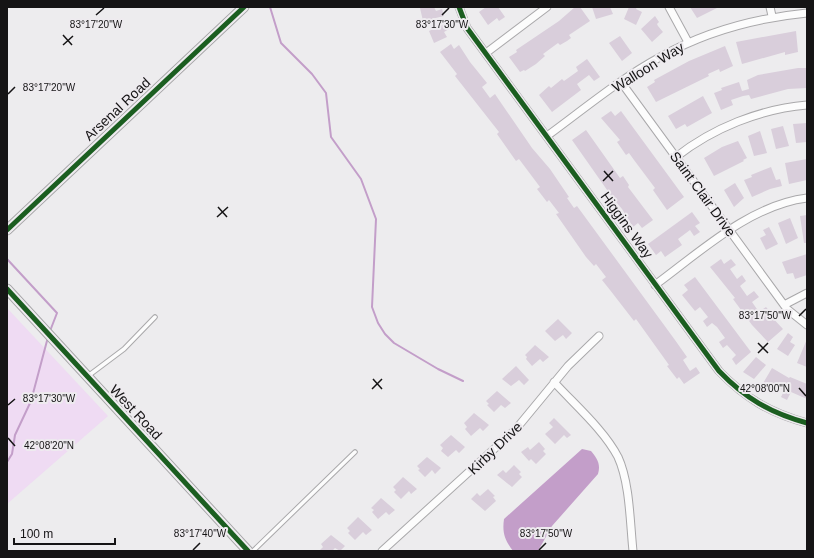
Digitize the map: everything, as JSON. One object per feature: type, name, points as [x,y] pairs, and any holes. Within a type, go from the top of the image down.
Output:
[{"type":"street","name":"Arsenal Road","points":[[7,230],[244,7]]},
{"type":"street","name":"Higgins Way","points":[[459,7],[467,28],[712,362],[738,390],[765,408],[807,423]]},
{"type":"street","points":[[486,53],[547,7]]},
{"type":"street","points":[[670,7],[688,42]]},
{"type":"street","points":[[770,7],[772,16]]},
{"type":"street","name":"Walloon Way","points":[[547,136],[654,60],[688,42],[726,28],[772,16],[807,13]]},
{"type":"street","name":"Saint Clair Drive","points":[[621,82],[784,305],[792,314],[807,325]]},
{"type":"street","points":[[676,157],[704,138],[739,121],[770,111],[807,105]]},
{"type":"street","points":[[655,285],[730,231],[765,210],[793,200],[807,198]]},
{"type":"street","name":"West Road","points":[[7,289],[248,551]]},
{"type":"street","points":[[784,305],[807,293]]},
{"type":"street","name":"Kirby Drive","points":[[382,551],[516,429],[568,366],[599,336]]},
{"type":"street","points":[[554,382],[607,439],[618,457],[626,488],[633,551]]},
{"type":"lane","points":[[87,376],[124,349],[155,317]]},
{"type":"lane","points":[[253,551],[355,452]]},
{"type":"shaded area","points":[[7,308],[108,416],[7,504]]},
{"type":"shaded area","points":[[582,449],[591,451],[595,456],[599,464],[598,474],[552,526],[538,551],[513,551],[505,536],[503,528],[504,519]]},
{"type":"building","points":[[434,7],[436,11],[442,9],[444,16],[423,21],[420,8]]},
{"type":"building","points":[[486,7],[498,7],[505,17],[499,21],[497,18],[488,25],[479,12]]},
{"type":"building","points":[[575,7],[580,7],[590,21],[569,35],[571,38],[567,41],[560,45],[558,43],[543,54],[545,56],[536,64],[525,71],[520,72],[509,57],[517,52],[516,50],[559,21]]},
{"type":"building","points":[[592,7],[610,7],[613,14],[596,19]]},
{"type":"building","points":[[629,7],[637,7],[636,9],[642,12],[636,25],[624,19]]},
{"type":"building","points":[[690,7],[719,7],[697,18]]},
{"type":"building","points":[[655,16],[659,22],[657,24],[658,26],[663,32],[652,42],[641,29]]},
{"type":"building","points":[[446,23],[449,29],[444,32],[447,37],[434,43],[429,31]]},
{"type":"building","points":[[796,31],[798,52],[785,55],[785,52],[742,64],[736,42]]},
{"type":"building","points":[[620,36],[632,53],[622,61],[609,43]]},
{"type":"building","points":[[451,44],[454,49],[459,45],[470,62],[487,83],[482,87],[490,98],[495,94],[532,148],[550,169],[569,197],[567,198],[574,208],[577,206],[675,340],[687,357],[683,360],[690,371],[696,367],[700,373],[684,384],[679,377],[677,379],[667,366],[669,365],[636,319],[634,321],[602,280],[606,277],[596,264],[594,266],[586,257],[556,214],[559,213],[549,200],[547,202],[537,189],[540,187],[519,159],[516,161],[497,134],[499,132],[455,76],[457,74],[440,52]]},
{"type":"building","points":[[725,46],[733,66],[720,72],[719,69],[708,74],[709,76],[656,102],[647,87],[655,82],[654,80],[689,61]]},
{"type":"building","points":[[587,59],[600,77],[594,81],[589,75],[577,84],[581,90],[552,112],[539,95],[549,86],[551,88],[562,79],[564,81],[578,71],[576,67]]},
{"type":"building","points":[[798,68],[807,68],[807,88],[788,89],[751,99],[749,95],[743,96],[731,100],[733,105],[721,110],[714,93],[722,90],[721,88],[739,82],[742,91],[749,89],[747,80],[758,75]]},
{"type":"building","points":[[703,96],[712,113],[687,127],[685,124],[676,129],[668,116]]},
{"type":"building","points":[[611,111],[615,116],[621,111],[684,197],[667,210],[653,190],[655,188],[629,153],[626,155],[617,142],[620,140],[601,118]]},
{"type":"building","points":[[807,123],[807,142],[796,143],[793,124]]},
{"type":"building","points":[[783,126],[789,146],[776,149],[771,129]]},
{"type":"building","points":[[586,130],[620,178],[623,176],[629,185],[628,187],[653,220],[642,228],[638,223],[633,227],[622,209],[572,140]]},
{"type":"building","points":[[760,131],[767,153],[754,156],[748,136]]},
{"type":"building","points":[[738,141],[747,158],[714,176],[704,158],[722,147]]},
{"type":"building","points":[[807,159],[807,180],[789,184],[785,163]]},
{"type":"building","points":[[771,167],[776,180],[780,179],[782,186],[770,189],[752,197],[744,180],[752,177],[751,175]]},
{"type":"building","points":[[735,183],[744,198],[734,207],[724,190]]},
{"type":"building","points":[[692,212],[700,223],[695,226],[700,232],[694,236],[690,230],[678,239],[682,245],[665,257],[661,251],[656,255],[648,244]]},
{"type":"building","points":[[807,215],[807,243],[804,243],[800,216]]},
{"type":"building","points":[[790,218],[798,238],[786,244],[778,223]]},
{"type":"building","points":[[769,227],[778,244],[766,250],[760,238],[766,235],[763,230]]},
{"type":"building","points":[[807,254],[807,275],[795,279],[793,273],[787,274],[782,262]]},
{"type":"building","points":[[721,259],[724,264],[731,259],[736,265],[730,269],[737,279],[742,275],[746,281],[740,286],[747,296],[754,291],[759,297],[752,302],[759,312],[766,307],[771,313],[769,314],[783,329],[768,342],[752,325],[733,299],[735,298],[710,267]]},
{"type":"building","points":[[695,277],[751,352],[736,365],[732,359],[736,355],[727,345],[723,348],[719,342],[725,338],[717,327],[712,323],[707,327],[703,321],[708,317],[700,307],[695,311],[682,295],[688,290],[684,285]]},
{"type":"building","points":[[558,319],[572,333],[566,339],[563,335],[555,341],[545,331]]},
{"type":"building","points":[[788,333],[793,337],[790,342],[795,345],[788,356],[777,349]]},
{"type":"building","points":[[807,339],[807,367],[797,363]]},
{"type":"building","points":[[535,345],[549,357],[543,362],[540,359],[532,366],[526,359],[527,357],[525,355]]},
{"type":"building","points":[[756,357],[766,365],[754,379],[743,372]]},
{"type":"building","points":[[516,366],[529,380],[524,385],[519,380],[511,386],[502,379]]},
{"type":"building","points":[[772,368],[789,378],[790,377],[807,384],[807,399],[791,392],[787,400],[781,397],[784,391],[772,383],[768,389],[762,385]]},
{"type":"building","points":[[497,391],[511,403],[505,408],[501,405],[494,412],[487,405],[489,404],[486,401]]},
{"type":"building","points":[[474,413],[489,425],[483,431],[480,428],[471,436],[465,429],[467,427],[464,423]]},
{"type":"building","points":[[554,418],[571,435],[567,438],[564,435],[555,444],[545,434],[553,427],[549,423]]},
{"type":"building","points":[[451,435],[465,447],[459,453],[456,450],[448,457],[441,451],[443,448],[440,445]]},
{"type":"building","points":[[539,442],[545,449],[543,451],[546,454],[536,464],[531,459],[529,461],[521,452],[528,447],[530,450]]},
{"type":"building","points":[[427,457],[441,468],[435,474],[432,470],[425,477],[418,470],[420,469],[417,466]]},
{"type":"building","points":[[514,465],[521,472],[519,474],[522,477],[512,487],[497,475],[503,470],[506,473]]},
{"type":"building","points":[[403,477],[417,489],[411,494],[409,491],[401,499],[394,492],[396,490],[393,487]]},
{"type":"building","points":[[488,489],[495,496],[493,497],[496,501],[485,511],[471,499],[477,493],[480,496]]},
{"type":"building","points":[[381,498],[395,510],[389,515],[386,512],[378,519],[372,512],[374,510],[371,508]]},
{"type":"building","points":[[358,517],[372,530],[366,535],[363,532],[355,540],[348,533],[350,531],[347,528]]},
{"type":"building","points":[[331,535],[345,546],[340,551],[335,548],[332,551],[319,551],[323,547],[321,544]]},
{"type":"waterway","points":[[270,7],[281,43],[312,74],[326,93],[331,137],[361,179],[376,219],[372,307],[378,323],[385,334],[394,343],[438,369],[463,381]]},
{"type":"waterway","points":[[7,259],[57,313],[50,331]]},
{"type":"waterway","points":[[7,462],[12,454],[15,435],[31,401],[48,337]]},
{"type":"cycle path","points":[[7,230],[244,7]]},
{"type":"cycle path","points":[[459,7],[467,28],[719,371],[729,381],[759,403],[781,414],[807,423]]},
{"type":"cycle path","points":[[7,289],[248,551]]}]
